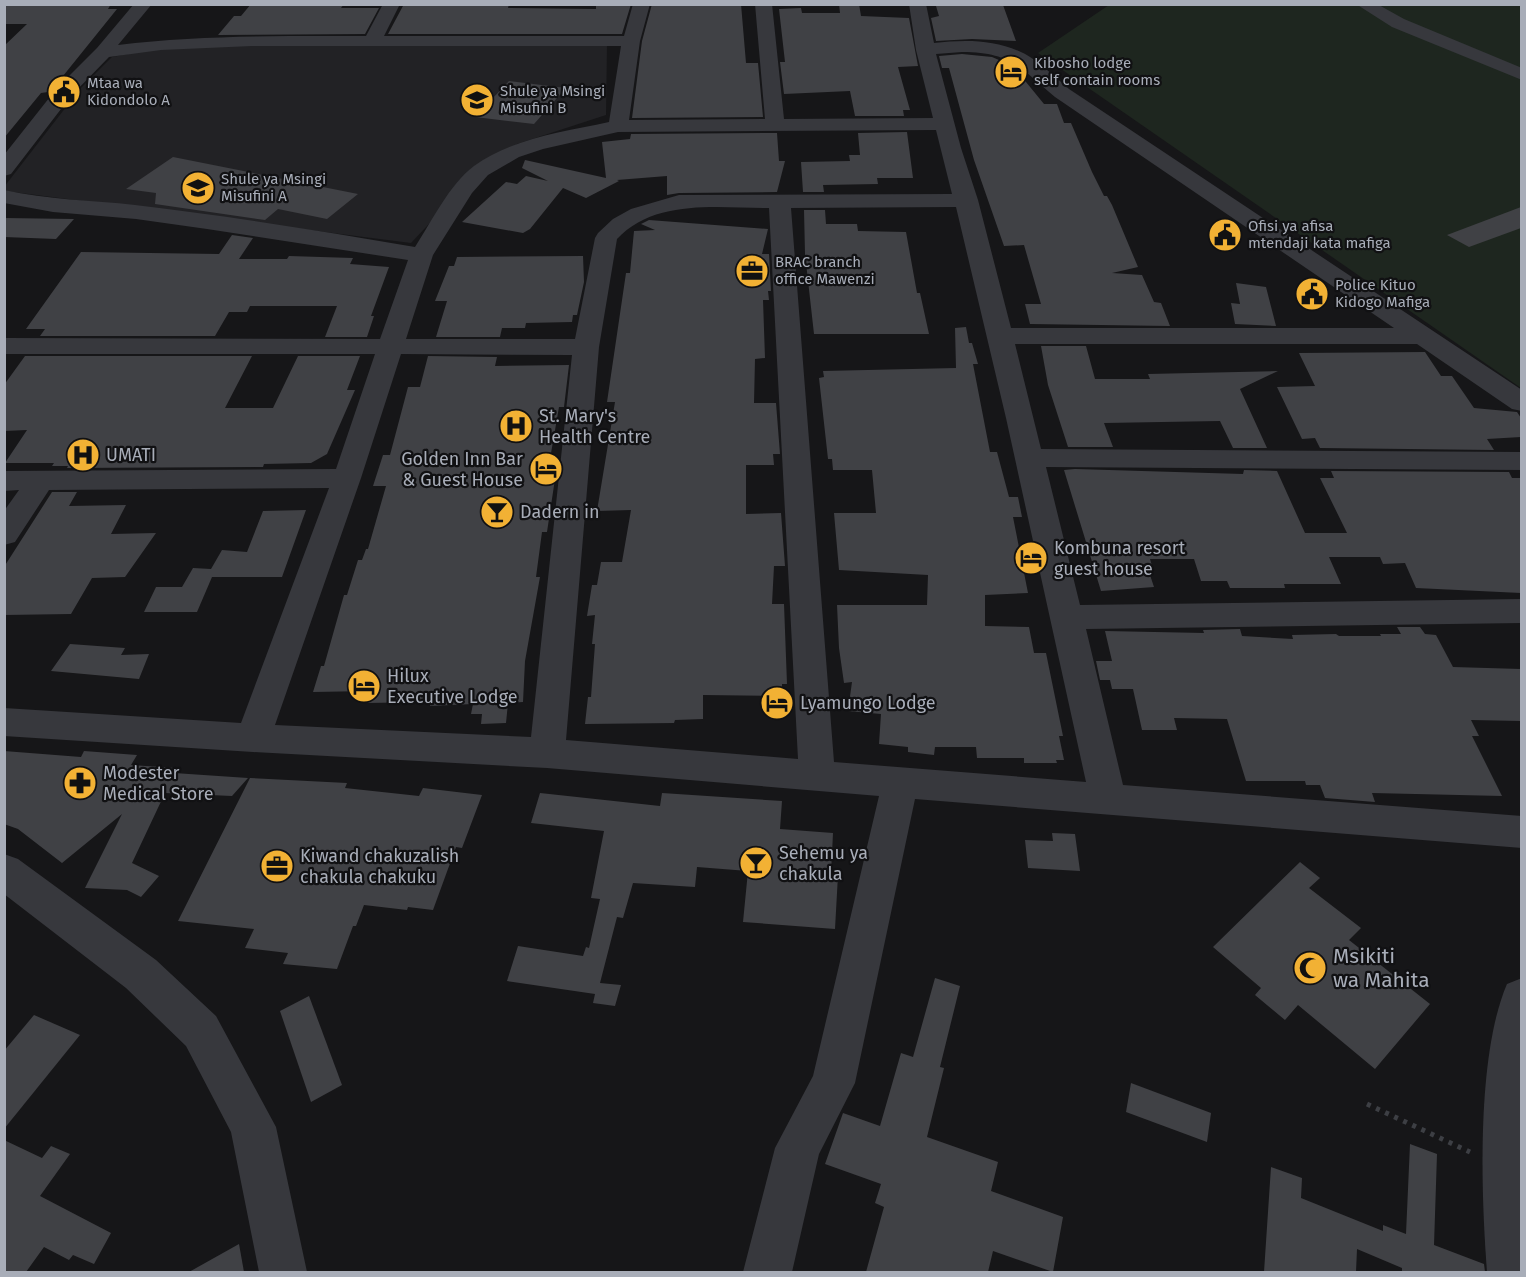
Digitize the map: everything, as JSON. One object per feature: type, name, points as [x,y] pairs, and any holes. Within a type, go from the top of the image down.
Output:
[{"type":"street","points":[[4,170],[64,92],[103,52],[118,31],[144,4]]},
{"type":"street","points":[[372,42],[392,4]]},
{"type":"street","points":[[618,126],[631,40],[642,4]]},
{"type":"street","points":[[763,4],[775,124]]},
{"type":"street","points":[[917,4],[925,51],[967,200],[1000,336],[1108,800]]},
{"type":"street","points":[[1364,4],[1398,23],[1521,75]]},
{"type":"street","points":[[103,52],[209,42],[631,40]]},
{"type":"street","points":[[925,51],[940,48],[988,48],[1012,54],[1023,60],[1062,93],[1521,403]]},
{"type":"street","points":[[253,738],[347,478],[421,255],[464,189],[477,175],[491,164],[537,144],[618,126],[944,124]]},
{"type":"street","points":[[4,134],[35,132]]},
{"type":"street","points":[[4,196],[39,203],[133,212],[255,229],[421,255]]},
{"type":"street","points":[[547,753],[586,347],[601,254],[606,238],[616,226],[634,215],[673,203],[967,200]]},
{"type":"street","points":[[780,201],[817,777]]},
{"type":"street","points":[[1000,336],[1422,336]]},
{"type":"street","points":[[4,346],[586,347]]},
{"type":"street","points":[[1028,458],[1521,461]]},
{"type":"street","points":[[4,481],[347,478]]},
{"type":"street","points":[[4,535],[41,480]]},
{"type":"street","points":[[1066,617],[1521,611]]},
{"type":"street","points":[[4,722],[547,753],[817,777],[901,781],[1108,800],[1521,832]]},
{"type":"street","points":[[767,1272],[798,1148],[833,1083],[901,781]]},
{"type":"street","points":[[4,871],[141,974],[201,1031],[253,1127],[283,1272]]},
{"type":"street","points":[[1511,1272],[1506,1169],[1512,1039],[1521,999]]},
{"type":"path","points":[[1367,1104],[1506,1169]]},
{"type":"shaded area","points":[[1109,5],[1521,5],[1521,388],[1038,53]]},
{"type":"shaded area","points":[[255,44],[607,45],[606,115],[517,144],[442,210],[411,243],[5,191],[4,187],[80,89],[112,57],[149,50]]},
{"type":"building","points":[[4,4],[111,4],[108,9],[117,9],[63,76],[48,92],[41,93],[4,138],[4,46],[27,24],[4,24]]},
{"type":"building","points":[[251,4],[344,4],[341,8],[379,8],[365,34],[218,35],[234,16],[241,16]]},
{"type":"building","points":[[404,4],[509,4],[508,8],[596,9],[596,4],[631,4],[622,34],[388,34]]},
{"type":"building","points":[[652,4],[741,4],[746,63],[758,63],[763,117],[632,118],[642,41]]},
{"type":"building","points":[[839,4],[859,4],[861,16],[909,18],[918,66],[898,67],[910,110],[903,110],[904,116],[855,116],[850,91],[784,94],[780,62],[785,62],[779,9],[801,8],[802,13],[840,13]]},
{"type":"building","points":[[1003,5],[1016,41],[972,39],[936,41],[931,18],[939,16],[936,6]]},
{"type":"building","points":[[962,54],[992,57],[1013,66],[1044,104],[1057,104],[1064,123],[1071,123],[1104,196],[1107,196],[1112,205],[1138,267],[1112,273],[1142,275],[1154,302],[1161,303],[1170,326],[1030,324],[1025,304],[1041,304],[1024,245],[1004,246],[974,160],[949,68],[942,68],[939,56]]},
{"type":"building","points":[[509,81],[566,88],[534,124],[475,117]]},
{"type":"building","points":[[907,132],[913,178],[877,178],[878,184],[823,185],[824,192],[803,192],[801,162],[850,161],[849,155],[860,155],[858,133]]},
{"type":"building","points":[[777,133],[779,161],[785,161],[777,192],[667,195],[667,176],[617,180],[619,181],[586,198],[563,188],[530,229],[523,233],[462,222],[506,182],[517,184],[526,176],[548,181],[522,168],[525,160],[606,178],[602,142],[630,139],[631,134]]},
{"type":"building","points":[[173,157],[358,194],[327,219],[278,209],[265,220],[155,204],[156,193],[126,189]]},
{"type":"building","points":[[1521,207],[1521,228],[1469,247],[1447,235]]},
{"type":"building","points":[[804,210],[825,210],[826,224],[857,224],[858,231],[906,232],[917,293],[920,293],[929,334],[814,334],[805,254]]},
{"type":"building","points":[[4,218],[74,219],[56,239],[4,237]]},
{"type":"building","points":[[649,220],[768,229],[762,254],[769,254],[771,291],[768,291],[769,300],[763,300],[765,358],[755,359],[754,403],[776,403],[780,454],[773,454],[774,465],[746,465],[746,514],[781,513],[785,566],[774,566],[772,604],[784,604],[787,684],[782,684],[782,696],[703,695],[703,719],[675,720],[674,723],[585,724],[588,697],[591,697],[595,644],[592,644],[595,615],[587,616],[592,585],[597,585],[601,562],[622,562],[631,510],[597,511],[615,402],[607,402],[626,273],[630,273],[634,231],[655,230],[641,224]]},
{"type":"building","points":[[232,235],[253,238],[239,259],[287,259],[289,256],[353,258],[350,264],[389,267],[371,316],[374,316],[367,337],[325,337],[337,306],[250,306],[247,312],[229,312],[215,336],[40,336],[45,329],[26,329],[81,252],[219,254]]},
{"type":"building","points":[[583,256],[584,282],[577,315],[573,315],[572,322],[526,323],[525,328],[502,328],[500,337],[436,337],[447,301],[435,301],[449,266],[454,266],[457,257]]},
{"type":"building","points":[[1236,283],[1266,287],[1276,326],[1235,324],[1231,303],[1240,304]]},
{"type":"building","points":[[966,327],[969,343],[972,343],[978,364],[973,364],[990,452],[997,452],[1009,497],[1018,497],[1022,517],[1013,517],[1028,593],[985,595],[985,626],[1029,627],[1034,653],[1046,653],[1063,736],[1059,736],[1064,760],[1056,760],[1057,763],[1024,763],[1024,758],[977,758],[976,747],[935,747],[934,755],[908,752],[908,747],[879,744],[881,714],[848,711],[852,682],[844,683],[839,648],[837,605],[927,605],[928,575],[839,570],[834,513],[876,513],[872,470],[833,470],[832,459],[828,459],[819,378],[824,377],[823,371],[956,368],[955,328]]},
{"type":"building","points":[[1041,346],[1086,346],[1095,379],[1150,379],[1148,374],[1278,371],[1240,389],[1267,448],[1233,448],[1220,421],[1104,423],[1113,447],[1068,447],[1048,385]]},
{"type":"building","points":[[1425,352],[1441,376],[1452,376],[1474,408],[1517,412],[1521,418],[1521,437],[1487,439],[1494,450],[1320,448],[1315,438],[1302,439],[1277,387],[1315,386],[1299,353]]},
{"type":"building","points":[[25,356],[252,356],[225,408],[273,408],[298,356],[360,356],[347,390],[355,390],[327,454],[311,463],[264,464],[263,467],[67,468],[68,466],[52,466],[54,463],[5,463],[27,430],[4,431],[4,385]]},
{"type":"building","points":[[428,356],[497,357],[495,366],[569,365],[564,407],[559,407],[550,459],[558,459],[547,532],[542,532],[536,577],[540,577],[525,661],[523,702],[508,703],[506,723],[481,724],[482,714],[471,714],[473,704],[430,706],[431,702],[366,703],[369,691],[313,692],[321,666],[324,666],[344,595],[347,595],[358,560],[362,560],[368,549],[386,486],[373,486],[383,455],[390,455],[408,387],[420,387]]},
{"type":"building","points":[[1064,470],[1243,474],[1244,470],[1277,471],[1305,533],[1347,533],[1320,478],[1334,478],[1331,471],[1509,472],[1512,478],[1521,478],[1521,593],[1416,588],[1405,563],[1383,564],[1380,557],[1329,557],[1341,584],[1284,584],[1285,588],[1230,588],[1227,581],[1201,581],[1194,559],[1150,559],[1153,569],[1148,569],[1154,587],[1101,591]]},
{"type":"building","points":[[52,492],[77,492],[69,506],[126,505],[111,534],[156,533],[125,577],[92,578],[71,614],[4,615],[4,567]]},
{"type":"building","points":[[306,510],[282,577],[212,577],[197,612],[144,612],[156,587],[182,587],[193,568],[211,569],[222,550],[247,552],[263,511]]},
{"type":"building","points":[[1397,627],[1420,627],[1425,634],[1436,635],[1453,667],[1521,669],[1521,721],[1471,720],[1479,736],[1472,736],[1502,796],[1372,793],[1375,802],[1325,798],[1320,785],[1306,785],[1305,781],[1246,781],[1227,719],[1174,718],[1177,730],[1142,730],[1133,689],[1112,689],[1110,680],[1100,680],[1096,661],[1112,661],[1105,631],[1204,633],[1203,630],[1240,629],[1242,636],[1293,639],[1292,635],[1381,636],[1380,634],[1401,634]]},
{"type":"building","points":[[70,644],[125,648],[121,655],[149,654],[139,679],[51,671]]},
{"type":"building","points":[[4,751],[81,757],[84,751],[137,755],[131,765],[176,768],[174,773],[248,778],[232,796],[165,793],[132,863],[159,876],[141,897],[127,890],[85,888],[122,814],[62,863],[18,829],[4,824]]},
{"type":"building","points":[[250,778],[347,783],[345,788],[419,796],[423,788],[482,795],[462,848],[456,847],[433,910],[408,907],[407,910],[364,905],[356,926],[353,926],[337,969],[283,964],[288,953],[245,948],[254,929],[178,921]]},
{"type":"building","points":[[540,793],[660,806],[662,793],[782,801],[780,829],[833,833],[831,874],[838,875],[835,929],[743,922],[748,871],[697,867],[695,887],[633,883],[623,918],[617,917],[600,983],[621,985],[615,1006],[593,1003],[595,994],[507,981],[518,946],[583,956],[586,947],[589,948],[600,899],[591,898],[604,831],[531,823]]},
{"type":"building","points":[[1052,833],[1075,834],[1080,871],[1028,868],[1025,840],[1053,841]]},
{"type":"building","name":"Msikiti wa Mahita","points":[[1300,862],[1320,878],[1309,888],[1361,928],[1349,940],[1430,1004],[1375,1069],[1298,1005],[1285,1020],[1255,995],[1261,988],[1213,947]]},
{"type":"building","points":[[935,978],[960,986],[940,1067],[944,1068],[927,1137],[998,1162],[991,1191],[1063,1217],[1053,1272],[993,1251],[988,1272],[866,1272],[884,1207],[875,1203],[881,1184],[825,1164],[843,1113],[880,1126],[901,1053],[913,1057]]},
{"type":"building","points":[[309,996],[342,1085],[311,1102],[280,1011]]},
{"type":"building","points":[[34,1015],[80,1035],[4,1129],[4,1051]]},
{"type":"building","points":[[1131,1083],[1211,1113],[1207,1142],[1126,1112]]},
{"type":"building","points":[[4,1140],[42,1158],[51,1146],[70,1154],[40,1196],[111,1233],[94,1264],[73,1255],[69,1260],[44,1247],[26,1272],[4,1272]]},
{"type":"building","points":[[1410,1144],[1437,1154],[1434,1245],[1484,1264],[1485,1272],[1402,1272],[1402,1268],[1357,1249],[1356,1272],[1264,1272],[1271,1167],[1302,1178],[1301,1198],[1383,1231],[1383,1225],[1406,1234]]},
{"type":"building","points":[[239,1244],[244,1272],[189,1272]]},
{"type":"place","name":"Kibosho lodge self contain rooms","points":[[1011,72]]},
{"type":"place","name":"Mtaa wa Kidondolo A","points":[[64,92]]},
{"type":"place","name":"Shule ya Msingi Misufini B","points":[[477,100]]},
{"type":"place","name":"Shule ya Msingi Misufini A","points":[[198,188]]},
{"type":"place","name":"Ofisi ya afisa mtendaji kata mafiga","points":[[1225,235]]},
{"type":"place","name":"BRAC branch office Mawenzi","points":[[752,271]]},
{"type":"place","name":"Police Kituo Kidogo Mafiga","points":[[1312,294]]},
{"type":"place","name":"St. Mary's Health Centre","points":[[516,426]]},
{"type":"place","name":"UMATI","points":[[83,455]]},
{"type":"place","name":"Golden Inn Bar & Guest House","points":[[546,469]]},
{"type":"place","name":"Dadern in","points":[[497,512]]},
{"type":"place","name":"Kombuna resort guest house","points":[[1031,558]]},
{"type":"place","name":"Hilux Executive Lodge","points":[[364,686]]},
{"type":"place","name":"Lyamungo Lodge","points":[[777,703]]},
{"type":"place","name":"Modester Medical Store","points":[[80,783]]},
{"type":"place","name":"Sehemu ya chakula","points":[[756,863]]},
{"type":"place","name":"Kiwand chakuzalish chakula chakuku","points":[[277,866]]},
{"type":"place","name":"Msikiti wa Mahita","points":[[1310,968]]}]
